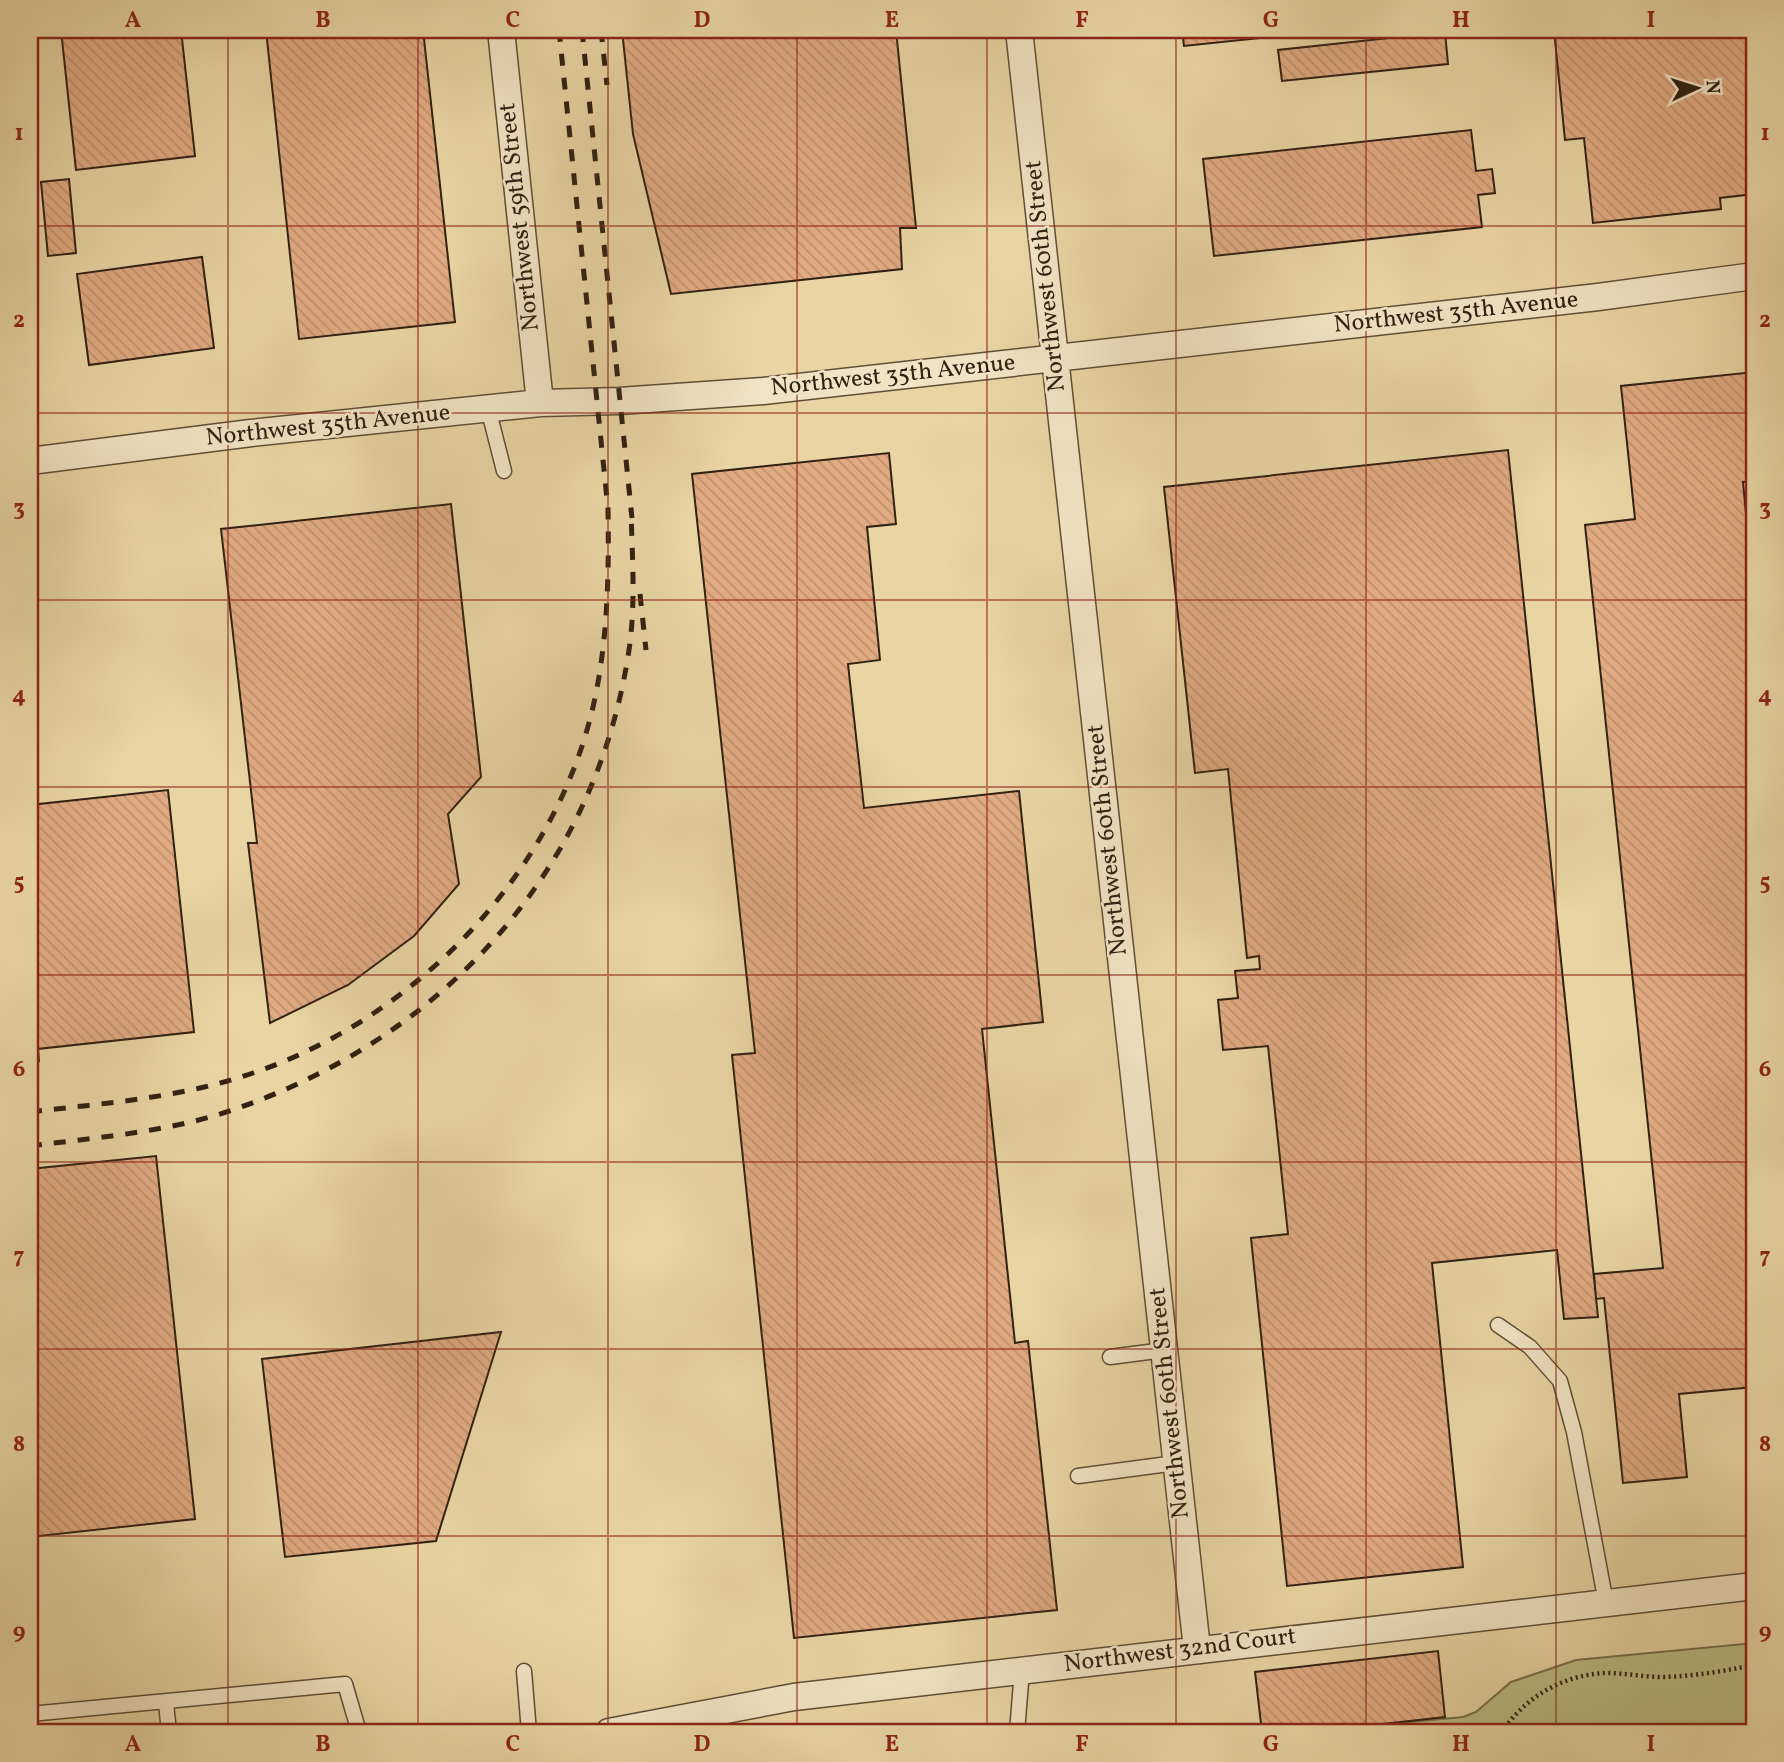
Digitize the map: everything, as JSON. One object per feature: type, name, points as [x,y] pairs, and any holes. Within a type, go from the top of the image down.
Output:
[{"type":"street","name":"Northwest 59th Street","points":[[501,30],[540,403]]},
{"type":"street","name":"Northwest 60th Street","points":[[1019,30],[1197,1649]]},
{"type":"street","name":"Northwest 35th Avenue","points":[[30,460],[251,433],[540,403],[619,401],[763,391],[1754,276]]},
{"type":"street","name":"Northwest 32nd Court","points":[[609,1732],[794,1696],[1754,1586]]},
{"type":"lane","points":[[488,408],[503,471]]},
{"type":"lane","points":[[1498,1325],[1530,1347],[1560,1381],[1574,1432],[1606,1603]]},
{"type":"lane","points":[[1110,1357],[1164,1350]]},
{"type":"lane","points":[[1079,1476],[1176,1462]]},
{"type":"lane","points":[[1017,1732],[1022,1670]]},
{"type":"lane","points":[[524,1671],[529,1732]]},
{"type":"lane","points":[[30,1714],[345,1684],[359,1732]]},
{"type":"lane","points":[[166,1703],[169,1732]]},
{"type":"path","points":[[1502,1732],[1518,1711],[1538,1694],[1578,1677],[1606,1673],[1665,1677],[1754,1665]]},
{"type":"green space","points":[[1754,1643],[1754,1732],[1305,1732],[1463,1717],[1476,1712],[1511,1682],[1576,1660]]},
{"type":"building","points":[[61,30],[181,30],[195,156],[76,170]]},
{"type":"building","points":[[266,30],[423,30],[455,322],[299,339]]},
{"type":"building","points":[[622,30],[896,30],[916,228],[900,228],[902,269],[671,294],[633,134]]},
{"type":"building","points":[[1182,30],[1337,30],[1184,46]]},
{"type":"building","points":[[1554,30],[1754,30],[1754,194],[1720,198],[1721,209],[1593,223],[1584,138],[1565,140]]},
{"type":"building","points":[[1445,32],[1448,64],[1282,81],[1278,50]]},
{"type":"building","points":[[1471,130],[1476,171],[1492,169],[1495,193],[1478,195],[1482,227],[1214,256],[1203,159]]},
{"type":"building","points":[[69,179],[76,253],[48,256],[41,182]]},
{"type":"building","points":[[202,257],[214,348],[89,365],[77,274]]},
{"type":"building","points":[[1754,372],[1754,481],[1743,482],[1754,599],[1754,1387],[1679,1394],[1687,1477],[1623,1483],[1604,1298],[1596,1299],[1594,1274],[1663,1268],[1585,525],[1635,519],[1621,386]]},
{"type":"building","points":[[1508,450],[1598,1317],[1564,1319],[1557,1250],[1432,1263],[1463,1567],[1287,1586],[1251,1238],[1288,1234],[1268,1046],[1223,1050],[1218,1000],[1238,998],[1235,971],[1260,969],[1259,956],[1247,958],[1228,769],[1195,773],[1164,487]]},
{"type":"building","points":[[889,453],[896,524],[867,527],[880,660],[848,664],[864,808],[1019,791],[1043,1022],[982,1029],[1015,1343],[1028,1341],[1057,1610],[794,1638],[732,1055],[755,1053],[692,474]]},
{"type":"building","points":[[451,504],[481,777],[448,814],[459,884],[414,936],[348,985],[270,1023],[248,843],[257,843],[221,529]]},
{"type":"building","points":[[168,790],[194,1032],[38,1049],[39,1061],[30,1062],[30,805]]},
{"type":"building","points":[[156,1156],[195,1519],[30,1537],[30,1169]]},
{"type":"building","points":[[501,1332],[436,1541],[285,1557],[262,1359]]},
{"type":"building","points":[[1438,1651],[1445,1717],[1311,1732],[1262,1732],[1255,1672]]},
{"type":"railway","points":[[30,1112],[143,1098],[198,1088],[253,1073],[315,1047],[373,1014],[427,973],[476,926],[518,873],[553,815],[580,753],[597,688],[606,621],[608,554],[608,509],[559,30]]},
{"type":"railway","points":[[582,30],[632,518]]},
{"type":"railway","points":[[601,30],[607,85]]},
{"type":"railway","points":[[30,1146],[124,1134],[194,1121],[296,1085],[368,1046],[434,998],[492,942],[541,879],[581,809],[610,733],[631,632],[631,508]]},
{"type":"railway","points":[[640,594],[646,650]]}]
